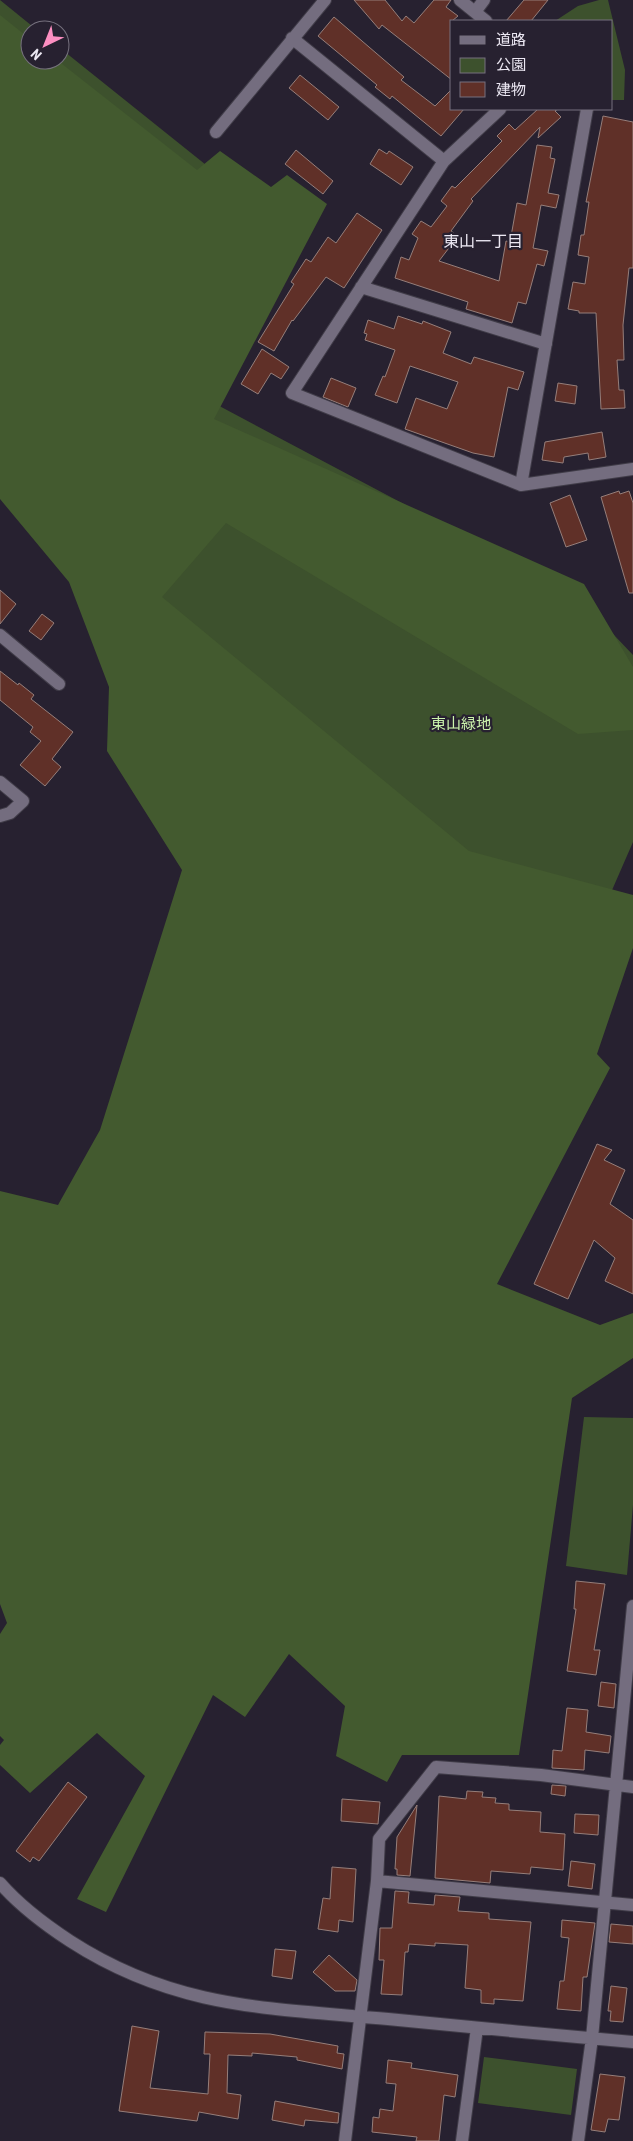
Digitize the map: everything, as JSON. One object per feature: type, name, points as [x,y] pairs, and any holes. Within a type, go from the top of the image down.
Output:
[{"type":"street","points":[[216,132],[325,0]]},
{"type":"street","points":[[460,0],[485,20]]},
{"type":"street","points":[[474,12],[484,0]]},
{"type":"street","points":[[292,38],[444,161]]},
{"type":"street","points":[[499,110],[444,161],[292,393],[521,486],[633,469]]},
{"type":"street","points":[[521,486],[587,110]]},
{"type":"street","points":[[361,287],[546,344]]},
{"type":"street","points":[[0,635],[59,684]]},
{"type":"street","points":[[0,782],[23,801],[10,812],[0,816]]},
{"type":"street","points":[[578,2141],[592,2038],[631,1656],[633,1606]]},
{"type":"street","points":[[345,2141],[378,1881],[379,1839],[436,1767],[541,1775],[633,1787]]},
{"type":"street","points":[[378,1881],[633,1905]]},
{"type":"street","points":[[0,1883],[31,1914],[95,1956],[138,1978],[187,1994],[238,2005],[633,2042]]},
{"type":"street","points":[[462,2141],[477,2028]]},
{"type":"green space","name":"東山緑地","points":[[0,0],[25,20],[20,20],[20,70],[70,70],[70,56],[251,201],[210,401],[577,596],[633,655],[633,842],[575,975],[114,599],[0,465]]},
{"type":"green space","points":[[599,0],[608,0],[613,20],[557,20],[578,6]]},
{"type":"green space","points":[[0,15],[20,31],[20,70],[70,70],[197,170],[220,151],[271,187],[287,175],[327,204],[214,419],[584,584],[633,667],[633,730],[578,734],[226,523],[162,597],[469,851],[633,895],[633,948],[597,1054],[610,1068],[497,1284],[600,1325],[633,1313],[633,1358],[572,1398],[519,1755],[402,1755],[387,1782],[336,1756],[345,1706],[289,1654],[245,1717],[213,1695],[106,1912],[77,1899],[145,1776],[97,1733],[30,1793],[0,1765],[0,1745],[4,1740],[0,1736],[0,1634],[7,1623],[0,1604],[0,1191],[58,1205],[100,1130],[182,870],[107,751],[109,687],[69,582],[0,499]]},
{"type":"green space","points":[[613,21],[625,70],[624,100],[613,100]]},
{"type":"green space","points":[[584,1417],[633,1418],[633,1505],[627,1575],[566,1566]]},
{"type":"green space","points":[[484,2057],[577,2069],[571,2115],[478,2103]]},
{"type":"building","points":[[354,0],[385,0],[402,21],[406,16],[414,23],[434,0],[451,0],[446,7],[458,16],[450,20],[450,78],[382,25],[379,29]]},
{"type":"building","points":[[524,0],[548,0],[532,20],[507,20]]},
{"type":"building","points":[[334,17],[404,77],[401,80],[435,106],[450,91],[450,110],[463,110],[441,136],[392,96],[390,99],[375,87],[377,85],[318,36]]},
{"type":"building","points":[[300,75],[339,107],[328,120],[289,88]]},
{"type":"building","points":[[537,110],[556,110],[555,111],[561,117],[538,138],[540,127],[471,199],[473,201],[451,231],[458,236],[439,261],[499,281],[506,241],[510,242],[517,203],[526,205],[537,145],[552,147],[550,158],[555,159],[548,193],[559,195],[556,208],[541,205],[533,248],[548,251],[544,266],[537,264],[526,304],[518,302],[512,323],[466,309],[468,302],[395,278],[401,257],[409,260],[418,238],[412,234],[421,221],[431,227],[447,206],[441,201],[452,186],[455,188],[502,141],[497,136],[509,124],[515,130]]},
{"type":"building","points":[[603,116],[633,122],[633,268],[629,268],[623,325],[624,360],[617,360],[619,390],[624,390],[625,408],[601,409],[596,313],[579,313],[579,311],[568,309],[573,282],[585,284],[589,257],[578,255],[581,235],[584,235],[589,202],[586,202]]},
{"type":"building","points":[[379,149],[387,154],[389,151],[413,167],[401,185],[370,164]]},
{"type":"building","points":[[296,150],[333,181],[323,194],[285,164]]},
{"type":"building","points":[[357,213],[382,230],[344,288],[326,277],[292,320],[274,351],[258,342],[294,284],[291,282],[306,259],[311,262],[328,237],[336,243]]},
{"type":"building","points":[[398,316],[422,324],[423,321],[451,332],[443,353],[471,364],[474,357],[524,372],[518,390],[508,387],[494,457],[473,453],[405,429],[416,398],[447,409],[458,382],[410,366],[397,403],[375,395],[383,376],[385,377],[395,350],[365,340],[367,334],[364,333],[368,320],[394,329]]},
{"type":"building","points":[[262,349],[289,367],[281,379],[271,373],[258,394],[241,384]]},
{"type":"building","points":[[331,378],[356,388],[348,407],[323,397]]},
{"type":"building","points":[[558,383],[577,386],[575,404],[555,401]]},
{"type":"building","points":[[602,432],[606,457],[589,460],[588,453],[564,457],[563,463],[542,460],[545,442]]},
{"type":"building","points":[[619,491],[620,494],[629,491],[633,503],[633,593],[629,593],[601,497]]},
{"type":"building","points":[[570,495],[587,540],[566,547],[550,503]]},
{"type":"building","points":[[0,590],[16,604],[0,624]]},
{"type":"building","points":[[42,614],[54,623],[41,640],[29,631]]},
{"type":"building","points":[[0,671],[34,695],[31,699],[73,732],[52,759],[61,767],[45,786],[20,765],[41,741],[30,732],[33,727],[0,700]]},
{"type":"building","points":[[597,1144],[612,1150],[604,1160],[625,1170],[610,1204],[633,1220],[633,1294],[605,1281],[615,1258],[594,1240],[568,1299],[534,1284]]},
{"type":"building","points":[[576,1581],[605,1584],[594,1650],[600,1650],[596,1675],[567,1671],[576,1609],[574,1609]]},
{"type":"building","points":[[601,1682],[616,1684],[614,1708],[598,1706]]},
{"type":"building","points":[[567,1708],[588,1710],[586,1732],[611,1736],[609,1753],[585,1750],[584,1770],[552,1768],[553,1750],[562,1751]]},
{"type":"building","points":[[68,1782],[87,1797],[39,1861],[33,1857],[30,1862],[16,1851]]},
{"type":"building","points":[[552,1785],[566,1786],[565,1796],[551,1794]]},
{"type":"building","points":[[467,1791],[483,1792],[482,1797],[496,1798],[495,1803],[509,1804],[509,1810],[541,1812],[540,1832],[565,1834],[563,1870],[531,1867],[530,1874],[491,1871],[490,1883],[435,1878],[439,1796],[466,1799]]},
{"type":"building","points":[[342,1799],[380,1802],[378,1824],[341,1821]]},
{"type":"building","points":[[417,1805],[410,1876],[397,1875],[397,1869],[395,1869],[397,1837]]},
{"type":"building","points":[[575,1814],[599,1815],[598,1835],[574,1833]]},
{"type":"building","points":[[571,1861],[595,1864],[592,1889],[568,1886]]},
{"type":"building","points":[[332,1867],[356,1869],[353,1922],[339,1920],[338,1932],[318,1929],[323,1898],[330,1899]]},
{"type":"building","points":[[395,1891],[409,1892],[408,1903],[434,1905],[435,1895],[460,1897],[458,1911],[489,1913],[489,1919],[531,1922],[523,2001],[494,1999],[494,2004],[481,2003],[481,1990],[465,1988],[468,1945],[435,1943],[435,1946],[409,1944],[408,1952],[405,1952],[402,1995],[381,1994],[384,1960],[379,1960],[380,1928],[392,1928]]},
{"type":"building","points":[[562,1920],[595,1923],[587,1977],[583,1977],[581,2011],[557,2009],[560,1981],[564,1981],[569,1938],[561,1937]]},
{"type":"building","points":[[611,1924],[633,1926],[633,1944],[609,1942]]},
{"type":"building","points":[[275,1949],[296,1951],[292,1979],[272,1976]]},
{"type":"building","points":[[329,1955],[357,1980],[355,1991],[335,1991],[313,1972]]},
{"type":"building","points":[[611,1986],[627,1988],[623,2022],[610,2021],[611,2011],[608,2011]]},
{"type":"building","points":[[132,2026],[159,2031],[150,2088],[208,2094],[210,2054],[204,2054],[205,2032],[270,2034],[338,2046],[337,2053],[344,2054],[342,2069],[297,2060],[297,2057],[252,2053],[252,2056],[228,2055],[227,2093],[241,2095],[238,2119],[199,2112],[197,2121],[119,2111]]},
{"type":"building","points":[[388,2060],[412,2063],[411,2068],[458,2075],[455,2097],[444,2095],[439,2141],[416,2141],[417,2137],[372,2132],[373,2117],[379,2118],[380,2109],[393,2111],[396,2084],[386,2083]]},
{"type":"building","points":[[600,2074],[625,2077],[619,2120],[608,2119],[605,2132],[591,2130]]},
{"type":"building","points":[[275,2101],[339,2113],[338,2123],[305,2120],[304,2126],[272,2120]]},
{"type":"district","name":"東山一丁目","points":[[483,241]]}]
